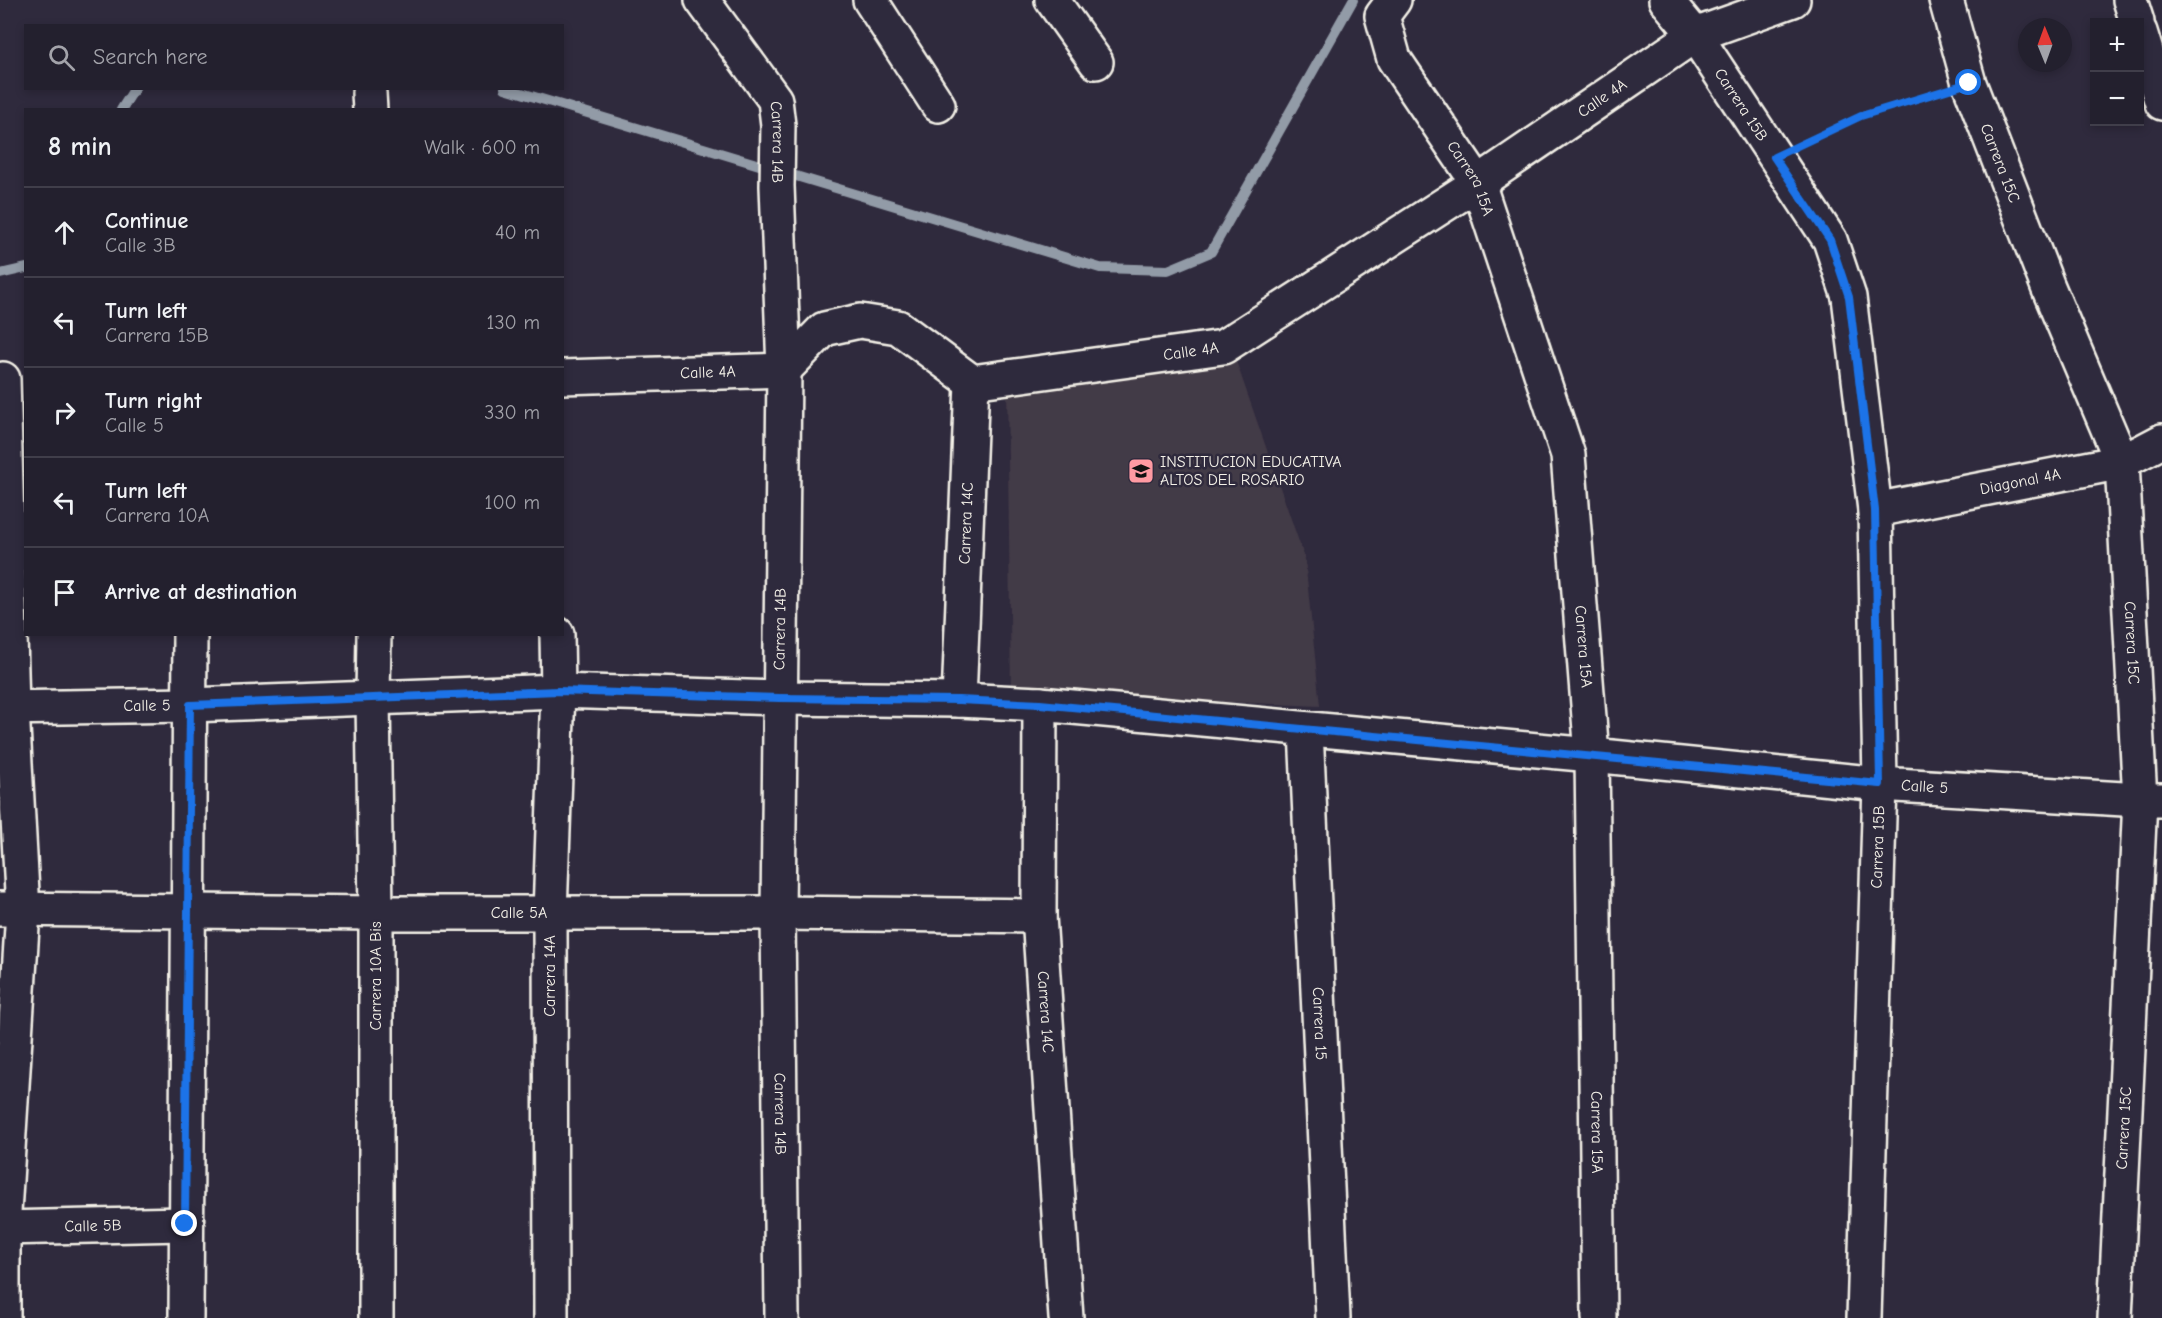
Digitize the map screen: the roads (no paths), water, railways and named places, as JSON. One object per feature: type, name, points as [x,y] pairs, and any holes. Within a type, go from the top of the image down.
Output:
[{"type":"street","name":"Carrera 14B","points":[[702,0],[775,100],[778,125],[777,186],[784,370],[778,913],[782,1318]]},
{"type":"street","points":[[870,0],[938,105]]},
{"type":"street","points":[[1052,0],[1096,62]]},
{"type":"street","name":"Carrera 15B","points":[[1666,0],[1695,35],[1830,240],[1849,297],[1875,510],[1880,784],[1864,1318]]},
{"type":"street","name":"Calle 4A","points":[[972,382],[1223,347],[1478,183],[1695,35],[1793,0]]},
{"type":"street","name":"Carrera 15C","points":[[1946,0],[1969,83],[2048,287],[2122,462],[2151,800],[2115,1318]]},
{"type":"street","points":[[2130,0],[2136,18]]},
{"type":"street","name":"Carrera 15A","points":[[1388,8],[1394,59],[1478,183],[1568,455],[1592,755],[1599,1318]]},
{"type":"street","points":[[2144,47],[2162,103]]},
{"type":"street","points":[[784,370],[824,329],[860,321],[898,327],[972,382]]},
{"type":"street","name":"Calle 4A","points":[[564,377],[784,370]]},
{"type":"street","points":[[3,1318],[2,1228],[11,910],[6,708],[10,378]]},
{"type":"street","name":"Carrera 14C","points":[[959,700],[972,382]]},
{"type":"street","name":"Diagonal 4A","points":[[1875,510],[2122,462],[2162,441]]},
{"type":"street","points":[[186,1318],[190,636]]},
{"type":"street","name":"Carrera 10A Bis","points":[[374,636],[376,1318]]},
{"type":"street","name":"Carrera 14A","points":[[551,1318],[550,913],[558,691],[557,636]]},
{"type":"street","name":"Calle 5","points":[[6,708],[190,705],[558,691],[779,698],[959,700],[1040,704],[1880,784],[2151,800]]},
{"type":"street","name":"Carrera 14C","points":[[1040,704],[1039,916],[1066,1318]]},
{"type":"street","name":"Carrera 15","points":[[1306,730],[1333,1318]]},
{"type":"street","name":"Calle 5A","points":[[11,910],[189,910],[376,914],[778,913],[1039,916]]},
{"type":"street","name":"Calle 5B","points":[[2,1228],[185,1224]]},
{"type":"waterway","points":[[512,90],[1100,268],[1168,270],[1211,252],[1353,0]]},
{"type":"waterway","points":[[122,108],[134,90]]},
{"type":"waterway","points":[[0,274],[24,268]]},
{"type":"place","name":"INSTITUCION EDUCATIVA ALTOS DEL ROSARIO","points":[[1141,471]]}]
